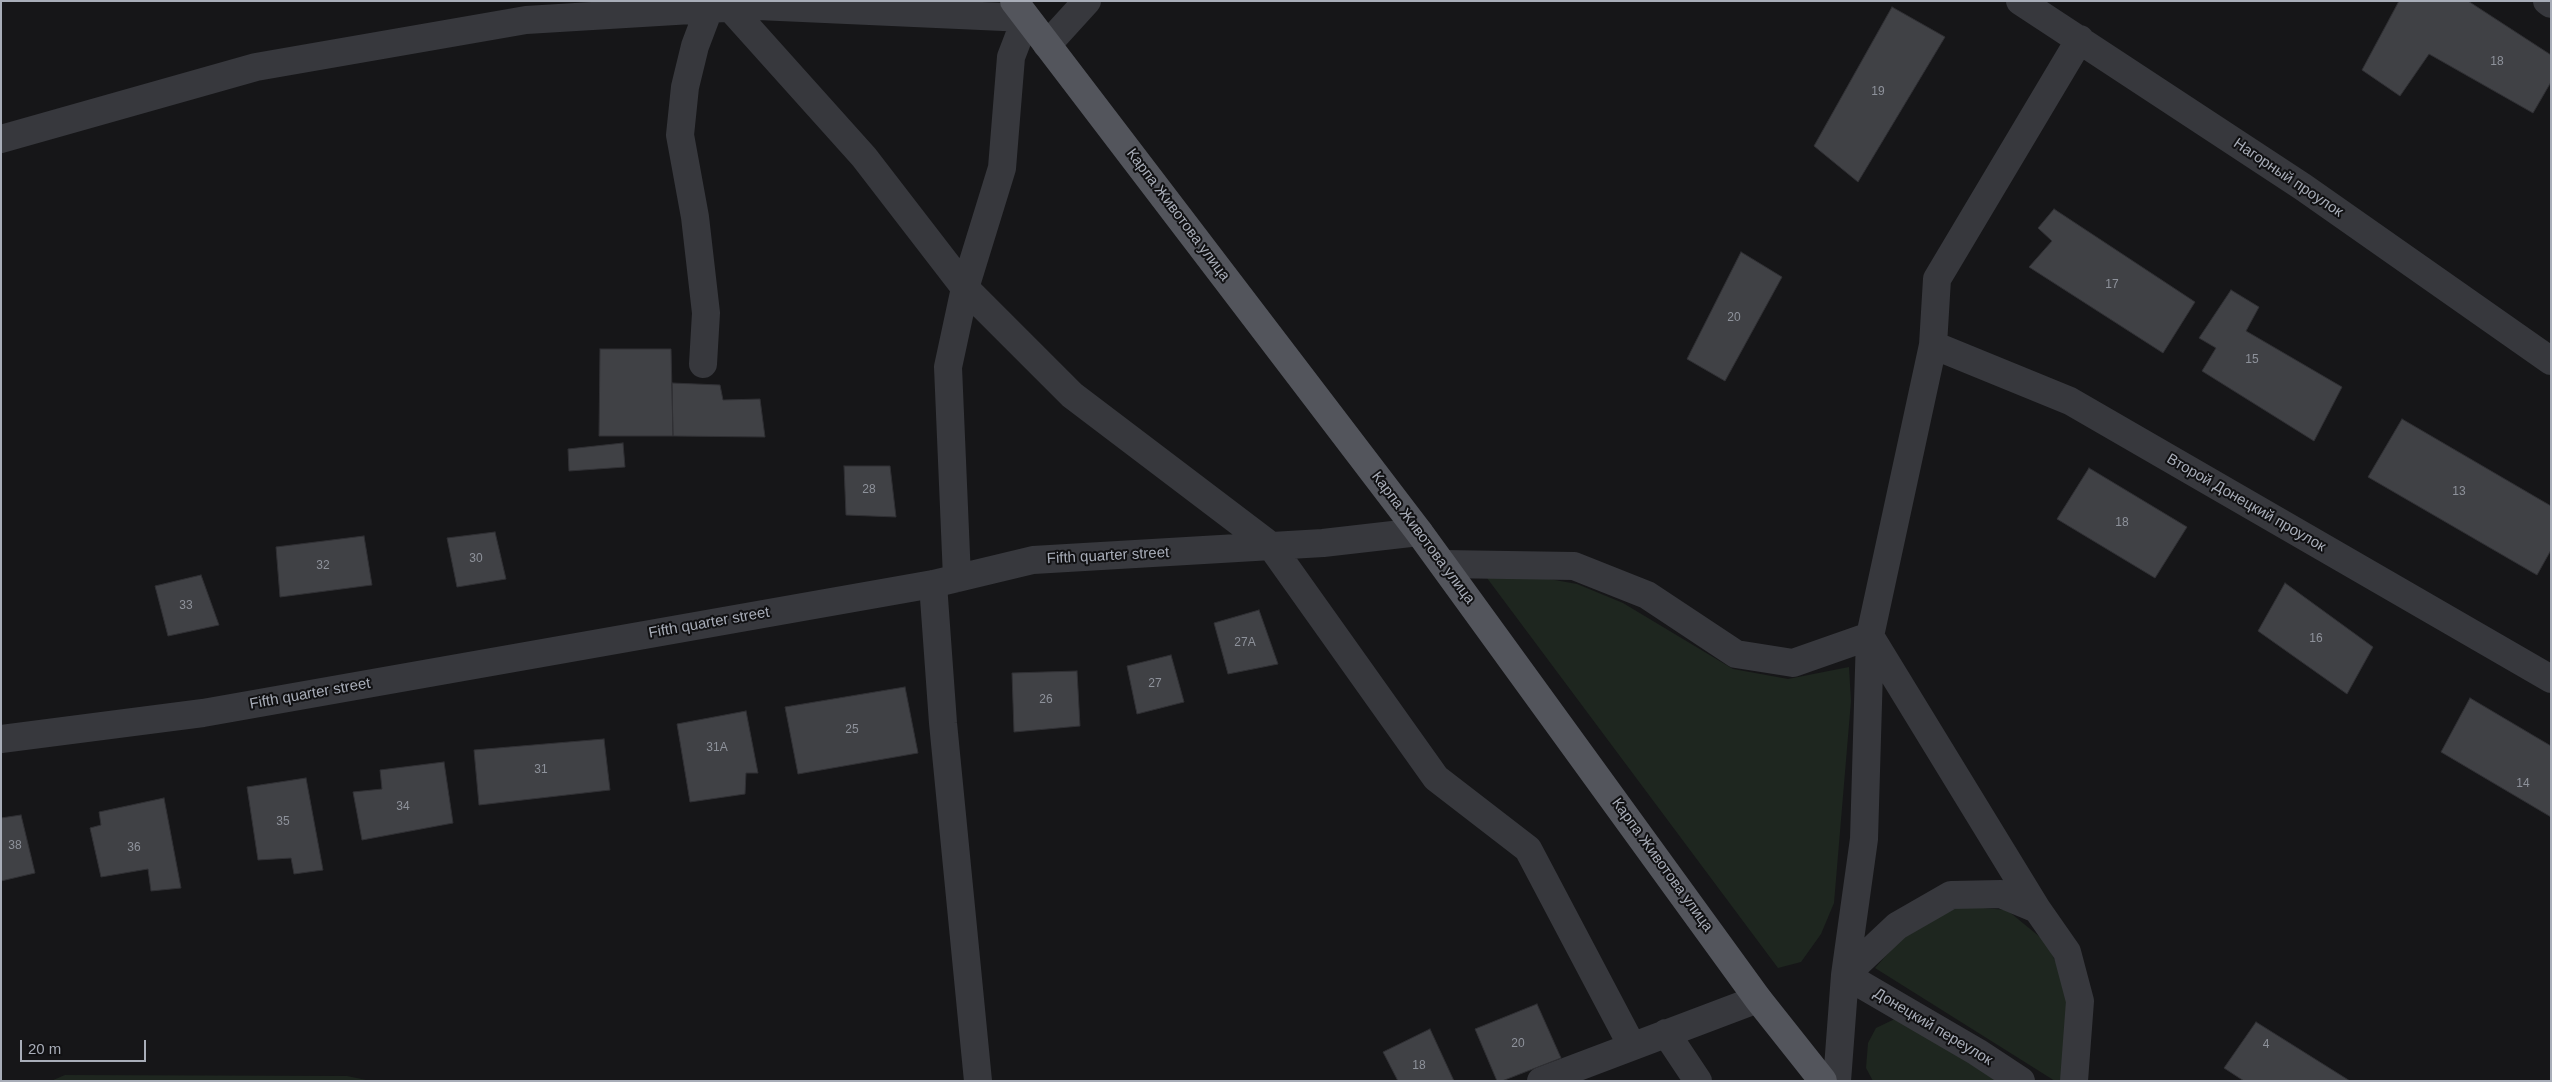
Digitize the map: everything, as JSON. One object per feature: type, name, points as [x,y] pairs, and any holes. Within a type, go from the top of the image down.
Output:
[{"type":"main road","name":"Карпа Животова улица","points":[[1020,10],[1443,564],[1758,999],[1822,1081]]},
{"type":"street","points":[[1047,45],[1087,1]]},
{"type":"street","name":"Нагорный проулок","points":[[2020,1],[2303,187],[2551,361]]},
{"type":"street","points":[[2547,1],[2551,4]]},
{"type":"street","points":[[721,6],[864,157],[965,288],[1072,395],[1271,546],[1436,778],[1528,849],[1632,1046]]},
{"type":"street","points":[[703,364],[706,313],[694,217],[680,135],[686,88],[695,46],[721,6]]},
{"type":"street","points":[[1,139],[256,68],[526,20],[721,6],[1020,10],[1011,57],[1002,168],[965,288],[948,368],[944,733],[978,1081]]},
{"type":"street","points":[[1838,1081],[1845,975],[1864,839],[1870,636],[1933,345],[1937,279],[2080,39]]},
{"type":"street","name":"Второй Донецкий проулок","points":[[1933,345],[2070,401],[2551,680]]},
{"type":"street","name":"Fifth quarter street","points":[[1,739],[203,714],[945,581],[1033,560],[1271,546],[1419,532]]},
{"type":"street","points":[[1443,564],[1574,566],[1647,595],[1736,654],[1793,663],[1870,636]]},
{"type":"street","points":[[1870,636],[2037,909],[2067,952],[2080,1001],[2074,1081]]},
{"type":"street","points":[[1845,975],[1897,926],[1951,895],[2001,894],[2037,909]]},
{"type":"street","name":"Донецкий переулок","points":[[1845,975],[1977,1052],[2021,1081]]},
{"type":"street","points":[[1541,1081],[1758,999]]},
{"type":"street","points":[[1666,1033],[1698,1081]]},
{"type":"shaded area","points":[[1538,577],[1577,584],[1623,603],[1733,669],[1788,679],[1849,667],[1851,701],[1834,903],[1821,934],[1801,962],[1778,968],[1487,578]]},
{"type":"shaded area","points":[[1961,906],[2007,910],[2046,942],[2065,981],[2068,1030],[2063,1081],[2055,1081],[1875,968],[1899,941],[1928,921]]},
{"type":"shaded area","points":[[1899,1017],[1999,1081],[1873,1081],[1866,1068],[1868,1043],[1876,1028]]},
{"type":"shaded area","points":[[65,1075],[347,1076],[371,1081],[51,1081]]},
{"type":"building","points":[[2399,1],[2468,1],[2551,55],[2551,82],[2533,113],[2429,54],[2400,96],[2362,70]]},
{"type":"building","points":[[1892,7],[1945,37],[1858,182],[1814,146]]},
{"type":"building","points":[[2054,209],[2195,302],[2163,353],[2029,267],[2052,241],[2038,228]]},
{"type":"building","points":[[1741,252],[1782,277],[1725,381],[1687,359]]},
{"type":"building","points":[[2231,290],[2259,307],[2246,331],[2342,387],[2314,441],[2202,371],[2216,348],[2199,338]]},
{"type":"building","points":[[600,349],[671,349],[673,436],[599,436]]},
{"type":"building","points":[[672,383],[720,385],[723,400],[760,399],[765,437],[673,436]]},
{"type":"building","points":[[2402,419],[2551,506],[2551,550],[2537,575],[2368,477]]},
{"type":"building","points":[[623,443],[625,467],[569,471],[568,449]]},
{"type":"building","points":[[844,466],[890,466],[896,517],[846,515]]},
{"type":"building","points":[[2089,468],[2187,527],[2155,578],[2057,519]]},
{"type":"building","points":[[495,532],[506,579],[457,587],[447,538]]},
{"type":"building","points":[[364,536],[372,585],[280,597],[276,547]]},
{"type":"building","points":[[201,575],[219,625],[168,636],[155,586]]},
{"type":"building","points":[[2285,583],[2373,647],[2347,694],[2258,631]]},
{"type":"building","points":[[1259,610],[1278,664],[1228,674],[1214,623]]},
{"type":"building","points":[[1171,655],[1184,702],[1137,714],[1127,666]]},
{"type":"building","points":[[1077,671],[1080,726],[1014,732],[1012,673]]},
{"type":"building","points":[[905,687],[918,753],[798,774],[785,707]]},
{"type":"building","points":[[2470,698],[2551,746],[2551,817],[2441,752]]},
{"type":"building","points":[[746,711],[758,773],[746,773],[745,794],[690,802],[677,724]]},
{"type":"building","points":[[604,739],[610,790],[479,805],[474,750]]},
{"type":"building","points":[[444,762],[453,823],[362,840],[353,792],[382,789],[380,770]]},
{"type":"building","points":[[306,778],[323,870],[294,874],[291,858],[258,860],[247,787]]},
{"type":"building","points":[[164,798],[181,888],[151,891],[148,869],[101,877],[90,828],[101,825],[99,812]]},
{"type":"building","points":[[21,815],[35,873],[1,881],[1,818]]},
{"type":"building","points":[[1537,1004],[1561,1058],[1502,1081],[1497,1081],[1475,1029]]},
{"type":"building","points":[[2256,1022],[2350,1081],[2244,1081],[2224,1068]]},
{"type":"building","points":[[1430,1029],[1454,1081],[1398,1081],[1383,1052]]}]
